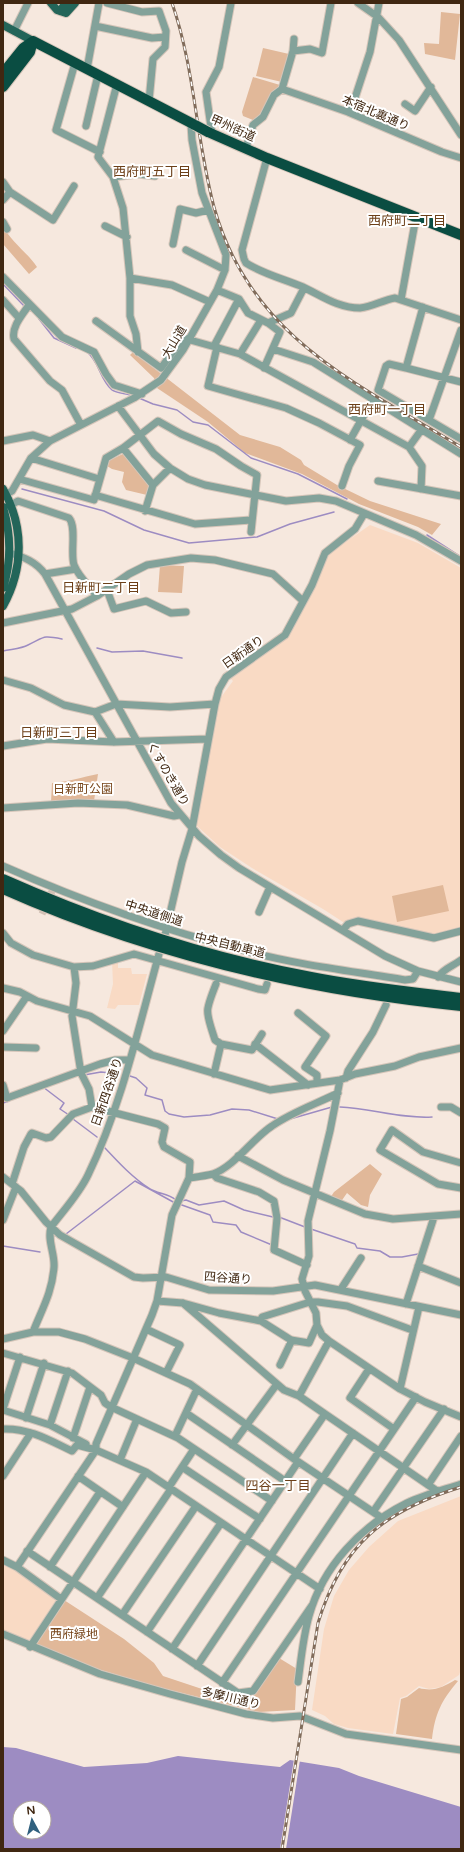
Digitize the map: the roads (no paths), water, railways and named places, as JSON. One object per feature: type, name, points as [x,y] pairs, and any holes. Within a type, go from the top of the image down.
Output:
[{"type":"highway","name":"甲州街道","points":[[33,41],[210,133],[267,158],[461,235]]},
{"type":"highway","points":[[3,73],[23,48],[33,41]]},
{"type":"highway","points":[[3,87],[30,52],[33,41]]},
{"type":"highway","name":"中央自動車道","points":[[3,879],[104,920],[208,953],[319,978],[461,998]]},
{"type":"highway","name":"中央自動車道","points":[[3,889],[101,928],[205,961],[309,985],[414,1002],[461,1006]]},
{"type":"main road","points":[[56,6],[66,3]]},
{"type":"main road","points":[[56,6],[68,12],[75,3]]},
{"type":"main road","name":"甲州街道","points":[[3,25],[33,41]]},
{"type":"main road","points":[[3,588],[10,554],[7,506],[4,493]]},
{"type":"main road","points":[[3,606],[12,587],[19,555],[17,526],[7,506]]},
{"type":"street","points":[[14,31],[28,3]]},
{"type":"street","points":[[87,69],[99,3]]},
{"type":"street","points":[[107,3],[142,12],[159,11],[166,31],[165,47],[153,59],[149,101]]},
{"type":"street","points":[[210,133],[206,92],[219,67],[231,3]]},
{"type":"street","points":[[293,51],[310,49],[322,53],[331,3]]},
{"type":"street","points":[[358,3],[378,17],[399,40],[460,132]]},
{"type":"street","points":[[348,112],[352,107],[360,86],[378,17],[379,3]]},
{"type":"street","points":[[95,26],[152,38],[165,37]]},
{"type":"street","points":[[246,148],[253,125],[263,117],[274,95],[282,89],[293,51],[294,39]]},
{"type":"street","points":[[75,63],[56,130],[100,152]]},
{"type":"street","points":[[86,126],[98,75]]},
{"type":"street","points":[[117,84],[98,157],[113,177],[122,200],[130,278],[130,316],[138,352]]},
{"type":"street","points":[[405,104],[415,111],[431,87]]},
{"type":"street","name":"本宿北裏通り","points":[[282,89],[348,112],[442,152],[461,158]]},
{"type":"street","name":"大山道","points":[[4,493],[12,491],[31,458],[50,441],[138,396],[168,372],[189,340],[210,302],[225,270],[226,255],[200,186],[192,140],[193,124]]},
{"type":"street","points":[[267,158],[242,250],[244,259],[252,267],[304,288],[337,305],[347,307],[367,307],[387,299],[401,300],[461,320]]},
{"type":"street","points":[[113,177],[138,174],[155,176]]},
{"type":"street","points":[[3,182],[10,192],[53,220],[74,186]]},
{"type":"street","points":[[3,200],[10,192]]},
{"type":"street","points":[[173,244],[180,209],[196,213],[208,210]]},
{"type":"street","points":[[401,300],[416,217]]},
{"type":"street","points":[[3,222],[7,229]]},
{"type":"street","points":[[105,226],[126,237]]},
{"type":"street","points":[[186,250],[225,270]]},
{"type":"street","points":[[3,277],[27,307],[62,337],[94,352],[114,385],[138,396]]},
{"type":"street","points":[[130,278],[172,285],[210,302]]},
{"type":"street","points":[[268,323],[291,313],[304,288]]},
{"type":"street","points":[[216,290],[239,299],[248,312],[268,323],[280,332],[264,368]]},
{"type":"street","points":[[239,299],[216,346],[208,386],[286,408],[360,445],[349,466],[342,486]]},
{"type":"street","points":[[3,300],[20,318]]},
{"type":"street","points":[[27,307],[20,318],[13,335],[14,339],[50,381],[62,390],[81,425]]},
{"type":"street","points":[[406,368],[423,307]]},
{"type":"street","points":[[240,354],[261,320]]},
{"type":"street","points":[[96,321],[161,368],[183,338],[216,346],[240,354],[409,447],[422,466],[421,489]]},
{"type":"street","points":[[428,420],[461,330]]},
{"type":"street","points":[[273,348],[313,362],[461,454]]},
{"type":"street","points":[[461,382],[389,364],[386,366],[378,390],[461,439]]},
{"type":"street","points":[[350,440],[373,399]]},
{"type":"street","points":[[118,406],[154,454],[170,468],[188,479],[205,485],[286,501],[315,498],[327,499],[352,507],[364,514],[416,535],[461,561]]},
{"type":"street","points":[[19,479],[94,500],[106,458],[123,448],[158,421],[181,434],[216,449],[257,475],[251,532]]},
{"type":"street","points":[[409,447],[422,429]]},
{"type":"street","points":[[3,441],[34,435],[50,441]]},
{"type":"street","points":[[123,448],[153,485]]},
{"type":"street","points":[[31,458],[100,479]]},
{"type":"street","points":[[146,511],[153,485],[170,468]]},
{"type":"street","points":[[378,481],[461,496]]},
{"type":"street","points":[[95,495],[195,524],[252,520]]},
{"type":"street","points":[[7,506],[18,502],[69,518],[73,529],[72,552],[76,569],[97,596]]},
{"type":"street","name":"日新通り","points":[[208,739],[219,689],[224,680],[282,638],[303,600],[325,553],[355,530],[364,514]]},
{"type":"street","name":"くすのき通り","points":[[10,554],[19,555],[37,566],[45,574],[136,741],[179,815],[192,829],[221,855],[270,887],[385,956],[418,971],[461,982]]},
{"type":"street","points":[[3,623],[65,611],[81,605],[107,590],[129,574],[152,564],[198,558],[273,574],[303,600]]},
{"type":"street","points":[[45,574],[76,569]]},
{"type":"street","points":[[107,590],[114,609],[146,601],[170,613],[186,612]]},
{"type":"street","points":[[3,680],[31,688],[64,705],[95,712],[116,704],[170,707],[215,704]]},
{"type":"street","points":[[95,712],[114,742]]},
{"type":"street","points":[[3,746],[47,739],[114,742],[208,739],[192,829],[165,932]]},
{"type":"street","points":[[3,808],[78,802],[135,806],[174,816],[179,815]]},
{"type":"street","name":"中央道側道","points":[[3,866],[53,889],[165,932],[272,960],[394,981],[413,979],[418,971]]},
{"type":"street","points":[[259,912],[270,887]]},
{"type":"street","points":[[343,930],[348,924],[358,921],[434,938],[461,931]]},
{"type":"street","points":[[3,933],[11,943],[33,955],[74,967],[93,966],[134,954],[158,957],[258,989],[265,990],[267,984]]},
{"type":"street","name":"日新四谷通り","points":[[51,1228],[88,1176],[112,1112],[134,1045],[158,957]]},
{"type":"street","points":[[438,977],[442,971],[451,968],[461,960]]},
{"type":"street","points":[[74,967],[76,983],[72,1010],[82,1074],[89,1089],[92,1107]]},
{"type":"street","points":[[216,984],[206,1009],[206,1014],[215,1040],[221,1044],[252,1050],[262,1034]]},
{"type":"street","points":[[3,988],[13,990],[61,1009],[72,1010],[90,1016],[152,1056],[270,1090],[343,1079],[396,1066],[419,1057],[461,1048]]},
{"type":"street","points":[[3,1031],[27,996]]},
{"type":"street","points":[[386,1005],[373,1032],[343,1079],[338,1093],[307,1227],[309,1249],[307,1265],[302,1279],[303,1286],[316,1313],[317,1325],[322,1335],[369,1369],[400,1389],[461,1417]]},
{"type":"street","points":[[298,1013],[326,1036],[305,1067],[316,1075],[317,1082]]},
{"type":"street","points":[[214,1074],[221,1044]]},
{"type":"street","points":[[255,1044],[308,1085]]},
{"type":"street","points":[[3,1047],[36,1048]]},
{"type":"street","points":[[3,1085],[7,1098],[82,1074],[115,1060],[129,1060]]},
{"type":"street","points":[[189,1178],[213,1174],[238,1156],[257,1136],[277,1122],[320,1100],[338,1093]]},
{"type":"street","points":[[3,1220],[24,1147],[31,1134],[32,1133],[46,1138],[51,1137],[74,1114],[92,1107],[158,1124],[165,1128],[163,1145],[190,1162],[189,1178],[172,1215],[156,1301],[146,1329],[111,1407],[95,1449],[17,1567]]},
{"type":"street","points":[[441,1107],[451,1107],[461,1113]]},
{"type":"street","points":[[461,1163],[423,1152],[392,1130],[380,1150],[438,1184],[461,1188]]},
{"type":"street","points":[[238,1156],[262,1170],[315,1194],[365,1214],[393,1219],[461,1214]]},
{"type":"street","points":[[213,1174],[218,1178],[259,1192],[274,1201],[277,1218],[274,1250],[307,1265]]},
{"type":"street","name":"四谷通り","points":[[3,1176],[14,1185],[51,1228],[65,1238],[134,1277],[166,1277],[209,1290],[273,1291],[315,1285],[341,1289],[461,1315]]},
{"type":"street","points":[[406,1304],[434,1217]]},
{"type":"street","points":[[33,1332],[50,1294],[54,1266],[53,1249],[49,1236],[51,1228]]},
{"type":"street","points":[[341,1289],[361,1258]]},
{"type":"street","points":[[418,1266],[461,1283]]},
{"type":"street","points":[[156,1301],[183,1303],[220,1313],[261,1321],[292,1340],[309,1344],[317,1325]]},
{"type":"street","points":[[261,1321],[262,1318],[310,1302],[347,1306],[412,1330]]},
{"type":"street","points":[[183,1303],[284,1390],[299,1396],[437,1492]]},
{"type":"street","points":[[400,1389],[412,1330],[419,1307]]},
{"type":"street","points":[[146,1329],[180,1345],[166,1373]]},
{"type":"street","points":[[3,1339],[33,1332],[59,1332],[133,1358],[166,1373],[197,1389],[296,1460],[382,1518]]},
{"type":"street","points":[[280,1364],[292,1340]]},
{"type":"street","points":[[299,1396],[329,1340]]},
{"type":"street","points":[[3,1353],[44,1363],[68,1371],[90,1387],[111,1407],[175,1436],[272,1501]]},
{"type":"street","points":[[20,1357],[3,1410],[50,1425],[95,1449],[146,1472],[320,1590]]},
{"type":"street","points":[[26,1418],[44,1363]]},
{"type":"street","points":[[369,1369],[350,1398],[394,1429]]},
{"type":"street","points":[[50,1425],[68,1371]]},
{"type":"street","points":[[232,1445],[277,1384]]},
{"type":"street","points":[[73,1438],[90,1387]]},
{"type":"street","points":[[175,1436],[197,1389]]},
{"type":"street","points":[[222,1683],[348,1495],[416,1397]]},
{"type":"street","points":[[373,1512],[444,1409]]},
{"type":"street","points":[[186,1413],[285,1481]]},
{"type":"street","points":[[172,1649],[272,1501],[325,1414]]},
{"type":"street","points":[[120,1460],[137,1419]]},
{"type":"street","points":[[3,1430],[21,1429],[44,1437],[72,1451],[77,1445],[95,1449]]},
{"type":"street","points":[[3,1476],[31,1433]]},
{"type":"street","points":[[197,1666],[353,1433]]},
{"type":"street","points":[[428,1485],[461,1436]]},
{"type":"street","points":[[97,1598],[170,1488],[194,1448]]},
{"type":"street","points":[[182,1467],[260,1519]]},
{"type":"street","points":[[30,1647],[61,1598],[146,1472]]},
{"type":"street","points":[[78,1476],[123,1507]]},
{"type":"street","points":[[27,1552],[238,1693],[253,1691],[313,1604],[328,1574],[344,1551],[365,1531],[382,1518],[406,1504],[461,1484]]},
{"type":"street","points":[[50,1567],[100,1492]]},
{"type":"street","points":[[122,1615],[196,1506]]},
{"type":"street","points":[[147,1632],[221,1523]]},
{"type":"street","points":[[3,1560],[17,1567],[61,1598]]},
{"type":"street","points":[[298,1682],[307,1628],[313,1604]]},
{"type":"street","name":"多摩川通り","points":[[3,1634],[30,1647],[100,1674],[246,1714],[273,1718],[300,1716],[346,1734],[461,1750]]},
{"type":"waterway","points":[[3,284],[25,307]]},
{"type":"waterway","points":[[39,319],[54,338],[76,348]]},
{"type":"waterway","points":[[87,352],[94,360],[105,381],[112,390],[133,396]]},
{"type":"waterway","points":[[139,398],[153,404],[177,410],[193,422],[208,425],[251,458],[298,474],[347,499]]},
{"type":"waterway","points":[[22,489],[104,511],[144,530],[189,543],[257,537],[290,524],[334,512]]},
{"type":"waterway","points":[[427,535],[461,557]]},
{"type":"waterway","points":[[3,651],[22,647],[44,638],[51,637],[62,639]]},
{"type":"waterway","points":[[97,648],[112,652],[143,651],[182,658]]},
{"type":"waterway","points":[[84,1075],[101,1072],[119,1074]]},
{"type":"waterway","points":[[130,1076],[136,1078],[147,1088],[145,1095],[162,1100],[165,1111],[169,1114],[184,1117],[210,1115],[232,1109],[249,1110],[278,1119]]},
{"type":"waterway","points":[[43,1087],[64,1103],[60,1109],[69,1115]]},
{"type":"waterway","points":[[3,1103],[9,1101]]},
{"type":"waterway","points":[[290,1119],[332,1107]]},
{"type":"waterway","points":[[340,1107],[363,1109],[397,1115],[432,1117]]},
{"type":"waterway","points":[[73,1119],[97,1137]]},
{"type":"waterway","points":[[105,1148],[126,1170],[144,1185],[153,1191],[170,1196],[176,1200]]},
{"type":"waterway","points":[[66,1234],[135,1181],[175,1203]]},
{"type":"waterway","points":[[181,1201],[186,1200],[199,1205],[224,1201],[244,1210],[273,1217]]},
{"type":"waterway","points":[[179,1204],[210,1215],[213,1222],[236,1225],[241,1232],[272,1245]]},
{"type":"waterway","points":[[279,1217],[305,1227]]},
{"type":"waterway","points":[[311,1229],[355,1244],[357,1248],[380,1251],[390,1257],[402,1257],[418,1254]]},
{"type":"waterway","points":[[3,1246],[40,1252]]},
{"type":"tunnel","points":[[42,914],[53,889]]},
{"type":"railway","points":[[172,3],[186,53],[203,156],[214,207],[231,252],[253,290],[280,323],[312,352],[346,377],[383,401],[461,447]]},
{"type":"railway","points":[[282,1849],[318,1623],[328,1595],[353,1552],[370,1534],[388,1520],[410,1507],[434,1496],[461,1487]]},
{"type":"district","name":"西府町五丁目","points":[[152,172]]},
{"type":"district","name":"西府町二丁目","points":[[407,221]]},
{"type":"district","name":"西府町一丁目","points":[[387,410]]},
{"type":"district","name":"日新町二丁目","points":[[101,588]]},
{"type":"district","name":"日新町三丁目","points":[[59,733]]},
{"type":"district","name":"四谷一丁目","points":[[278,1486]]},
{"type":"park label","name":"日新町公園","points":[[83,789]]},
{"type":"park label","name":"西府緑地","points":[[74,1634]]}]
